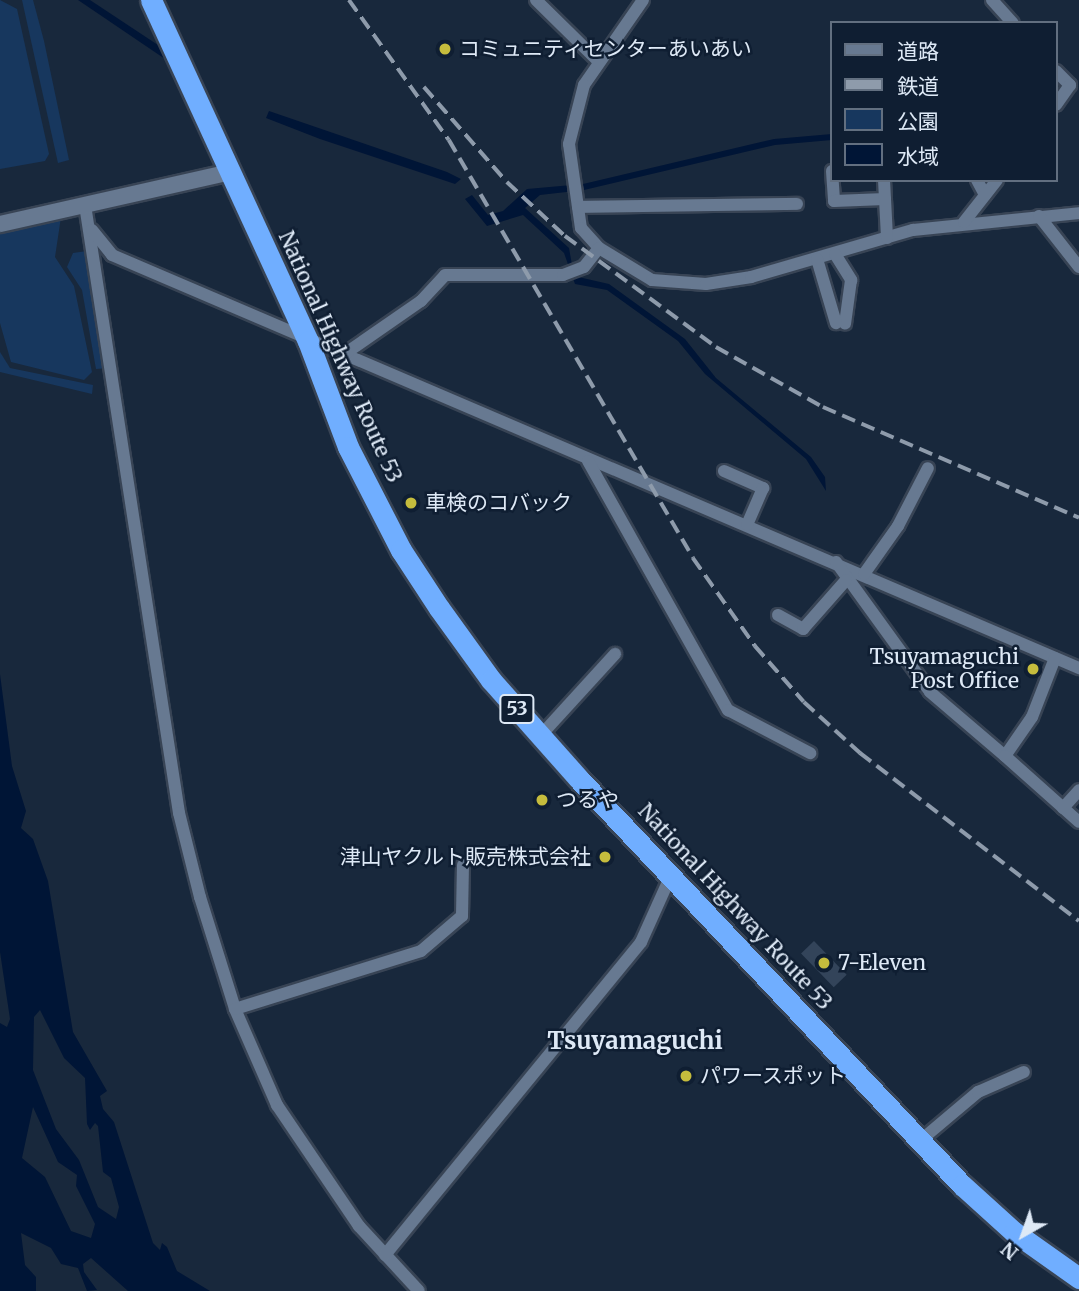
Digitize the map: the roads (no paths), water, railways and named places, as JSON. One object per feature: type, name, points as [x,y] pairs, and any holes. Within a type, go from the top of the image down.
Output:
[{"type":"highway","name":"National Highway Route 53","points":[[151,0],[308,341],[348,447],[401,550],[491,680],[921,1140],[1014,1232],[1079,1278]]},
{"type":"street","points":[[536,0],[598,61]]},
{"type":"street","points":[[643,0],[598,61],[571,124],[581,228],[599,248],[652,280],[676,284],[751,277],[887,237],[964,222],[1079,213]]},
{"type":"street","points":[[992,0],[1011,21]]},
{"type":"street","points":[[1058,73],[1070,85],[1058,102]]},
{"type":"street","points":[[0,224],[85,212],[232,172]]},
{"type":"street","points":[[833,182],[834,201],[885,199]]},
{"type":"street","points":[[884,182],[887,237]]},
{"type":"street","points":[[978,182],[985,195]]},
{"type":"street","points":[[964,222],[995,182]]},
{"type":"street","points":[[578,207],[797,204]]},
{"type":"street","points":[[85,212],[99,246],[112,256],[588,461],[836,562],[1079,668]]},
{"type":"street","points":[[85,212],[116,389],[179,813],[234,1009],[277,1105],[385,1255],[419,1291]]},
{"type":"street","points":[[1039,216],[1079,267]]},
{"type":"street","points":[[343,355],[412,309],[444,275],[563,275],[584,267],[599,248]]},
{"type":"street","points":[[817,259],[841,323],[851,280],[835,254]]},
{"type":"street","points":[[588,461],[729,710],[810,753]]},
{"type":"street","points":[[864,574],[898,526],[928,468]]},
{"type":"street","points":[[724,471],[763,488],[747,525]]},
{"type":"street","points":[[836,562],[846,580],[914,664],[930,692],[1079,822]]},
{"type":"street","points":[[778,615],[803,629],[846,580]]},
{"type":"street","points":[[541,735],[615,654]]},
{"type":"street","points":[[1005,756],[1032,717],[1055,658]]},
{"type":"street","points":[[1063,808],[1079,790]]},
{"type":"street","points":[[234,1009],[421,951],[463,916],[463,865]]},
{"type":"street","points":[[385,1255],[641,942],[672,873]]},
{"type":"street","points":[[921,1140],[978,1092],[1024,1072]]},
{"type":"water","points":[[78,0],[90,0],[164,49],[168,61]]},
{"type":"water","points":[[269,111],[461,179],[455,184],[320,139],[266,118]]},
{"type":"water","points":[[830,134],[830,140],[775,145],[584,190],[540,195],[525,208],[569,248],[574,276],[609,284],[685,339],[716,378],[811,457],[825,477],[826,491],[806,459],[705,374],[678,341],[607,290],[575,284],[564,253],[523,215],[487,226],[465,199],[472,195],[488,215],[503,211],[527,189],[583,184],[774,139]]},
{"type":"water","points":[[0,674],[12,766],[26,811],[21,828],[33,839],[48,881],[73,1032],[107,1091],[100,1096],[103,1109],[114,1122],[153,1243],[160,1250],[162,1243],[167,1247],[177,1271],[210,1291],[128,1291],[91,1258],[83,1264],[84,1272],[97,1290],[87,1291],[78,1268],[61,1264],[51,1248],[21,1233],[25,1265],[36,1277],[36,1291],[0,1291],[0,1023],[7,1027],[10,1019],[0,952]],"holes":[[[40,1010],[64,1058],[85,1078],[87,1124],[90,1130],[95,1123],[98,1126],[103,1172],[111,1178],[119,1207],[116,1219],[98,1207],[79,1160],[56,1129],[33,1070],[34,1017]],[[33,1107],[58,1162],[77,1175],[76,1186],[95,1224],[91,1238],[71,1231],[45,1177],[22,1158]]]},
{"type":"railway","points":[[349,0],[449,140],[693,558],[755,646],[804,702],[860,753],[1079,921]]},
{"type":"railway","points":[[424,87],[507,182],[565,236],[716,347],[823,407],[1079,518]]},
{"type":"place","name":"コミュニティセンターあいあい","points":[[445,49]]},
{"type":"place","name":"車検のコバック","points":[[411,503]]},
{"type":"place","name":"Tsuyamaguchi Post Office","points":[[1033,669]]},
{"type":"place","name":"つるや","points":[[542,800]]},
{"type":"place","name":"津山ヤクルト販売株式会社","points":[[605,857]]},
{"type":"place","name":"7-Eleven","points":[[824,963]]},
{"type":"place","name":"パワースポット","points":[[686,1076]]},
{"type":"district","name":"Tsuyamaguchi","points":[[635,1041]]}]
